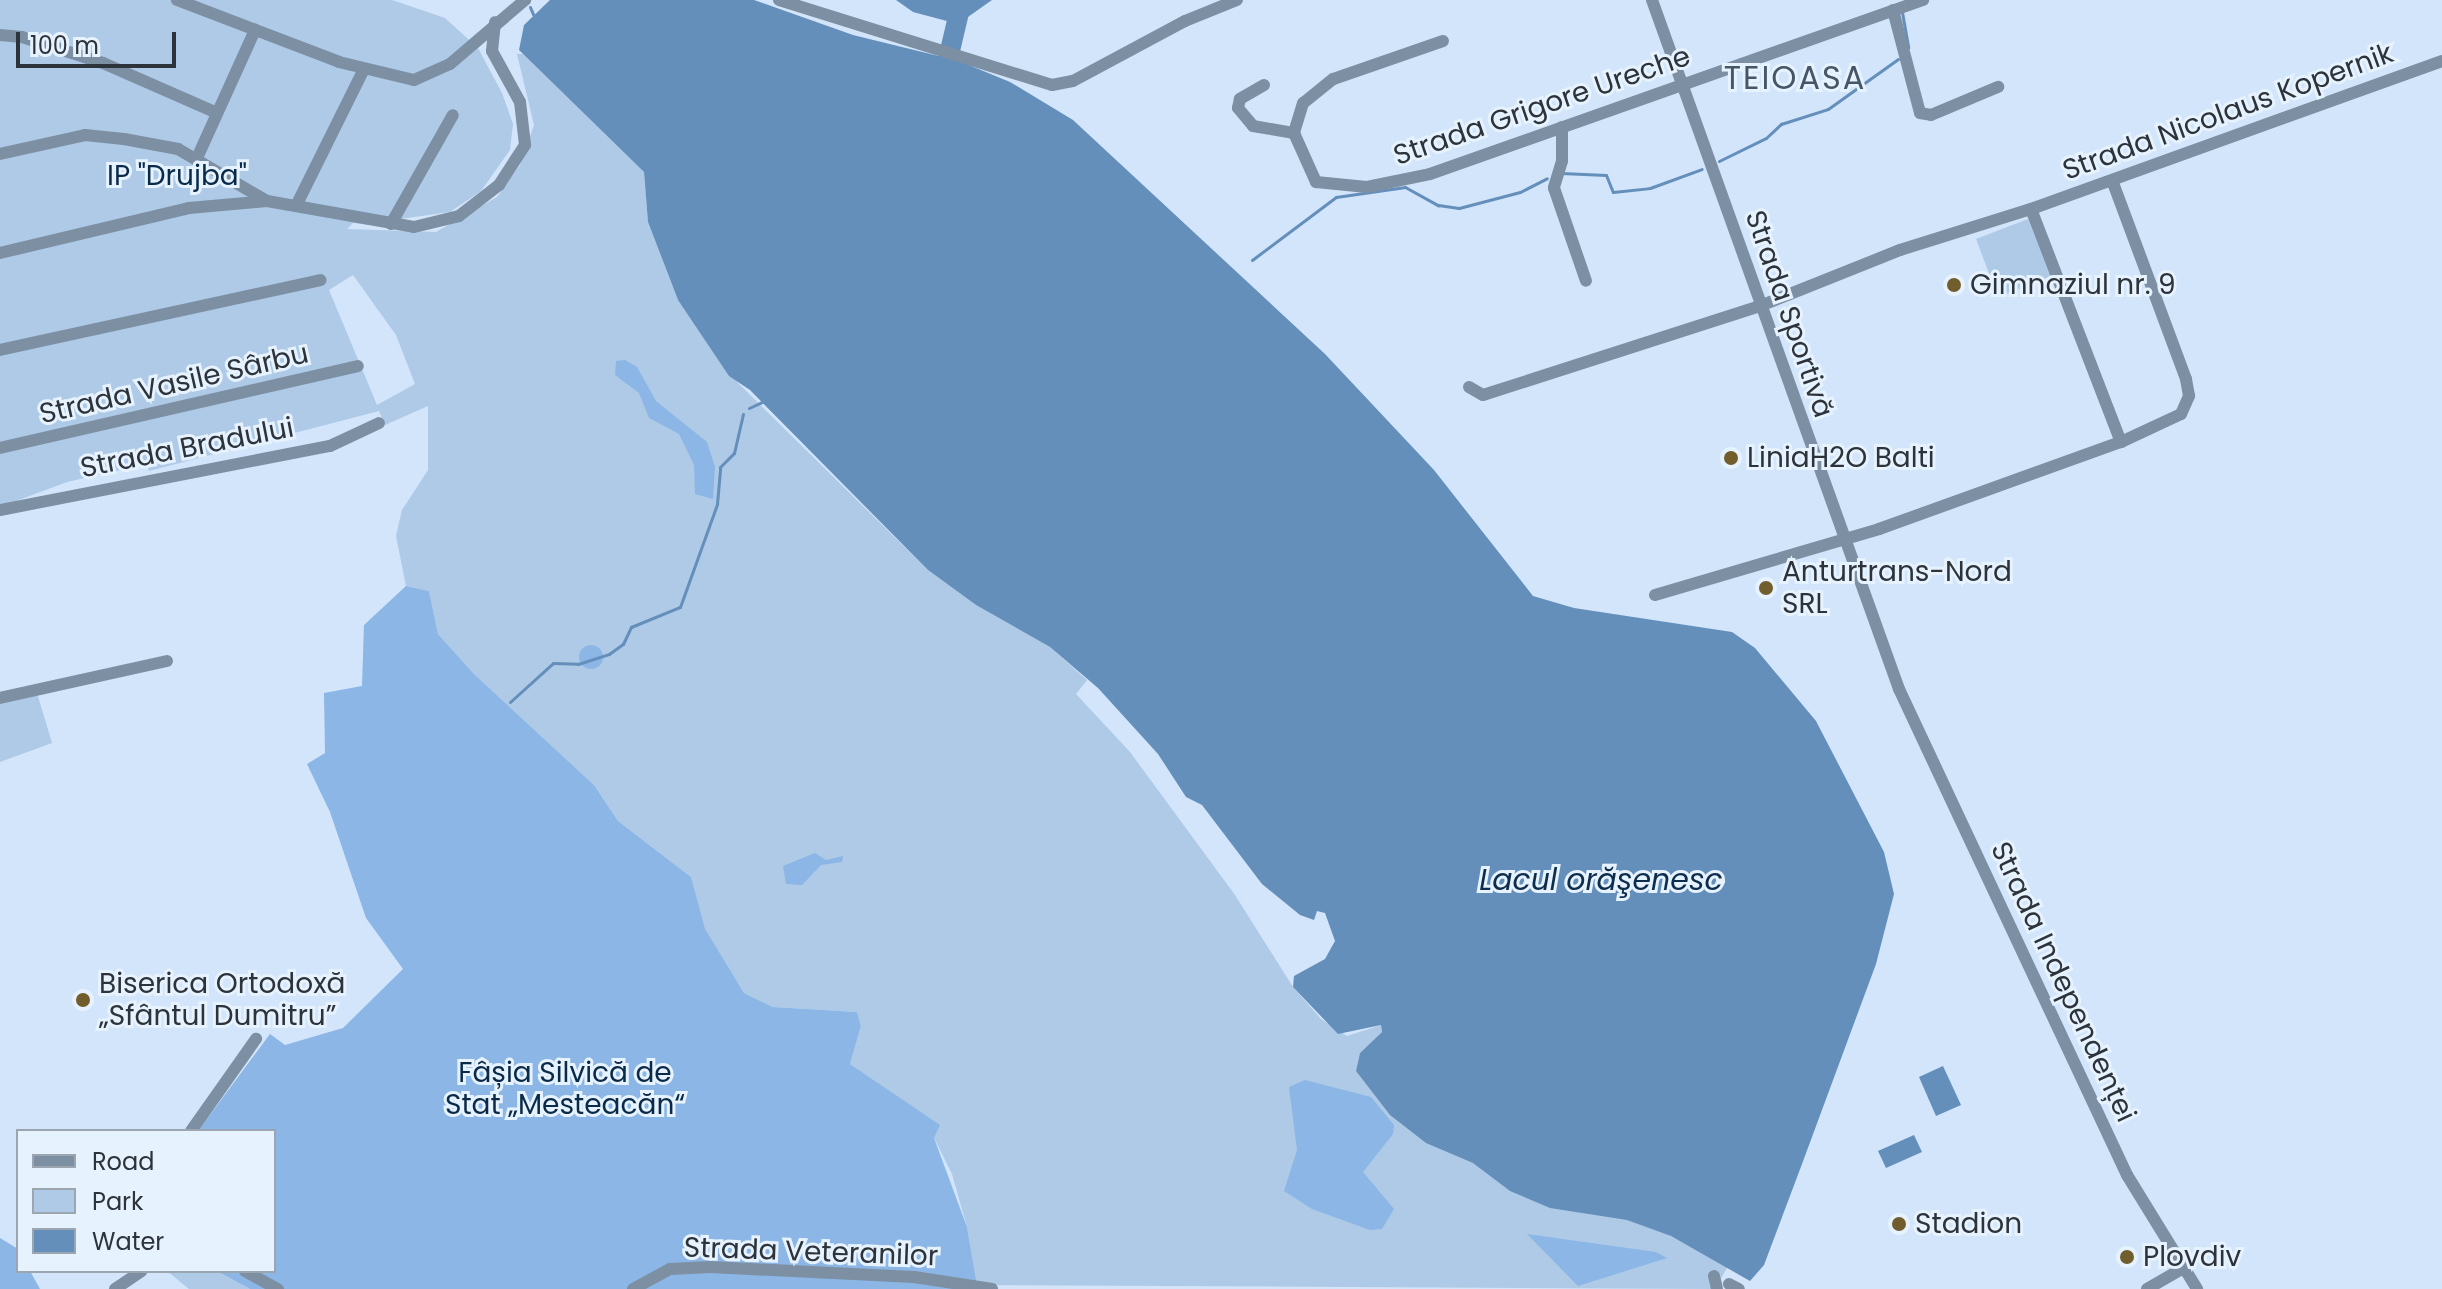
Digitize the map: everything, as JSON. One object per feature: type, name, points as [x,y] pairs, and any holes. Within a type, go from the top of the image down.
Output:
[{"type":"street","points":[[177,0],[364,69],[422,80],[450,64],[495,22],[525,0]]},
{"type":"street","points":[[779,0],[1052,85],[1073,81],[1185,21],[1237,0]]},
{"type":"street","name":"Strada Sportivă","points":[[1652,0],[1843,541],[1899,689]]},
{"type":"street","name":"Strada Grigore Ureche","points":[[1294,133],[1316,182],[1367,187],[1430,174],[1681,82],[1923,0]]},
{"type":"street","points":[[1893,10],[1920,113],[1931,115],[1998,87]]},
{"type":"street","points":[[0,253],[177,210],[267,201],[423,227],[459,216],[488,196],[517,162],[525,145],[526,122],[492,51],[495,22]]},
{"type":"street","points":[[197,158],[255,30]]},
{"type":"street","points":[[0,35],[22,37],[103,63],[217,113]]},
{"type":"street","points":[[1264,85],[1240,99],[1238,108],[1253,126],[1294,133],[1296,115],[1308,98],[1333,79],[1443,41]]},
{"type":"street","name":"Strada Nicolaus Kopernik","points":[[1469,387],[1483,395],[1760,306],[1900,250],[2031,209],[2442,61]]},
{"type":"street","points":[[296,206],[364,69]]},
{"type":"street","points":[[391,224],[453,115]]},
{"type":"street","points":[[1562,127],[1562,161],[1554,188],[1586,281]]},
{"type":"street","points":[[0,154],[85,135],[178,149],[267,201]]},
{"type":"street","points":[[1655,595],[1843,541],[2121,442],[2181,414],[2189,396],[2186,379],[2112,180]]},
{"type":"street","points":[[2031,209],[2121,442]]},
{"type":"street","points":[[0,350],[320,280]]},
{"type":"street","name":"Strada Vasile Sârbu","points":[[0,448],[358,366]]},
{"type":"street","name":"Strada Bradului","points":[[0,510],[330,446],[379,423]]},
{"type":"street","points":[[0,698],[167,661]]},
{"type":"street","name":"Strada Independenței","points":[[1899,689],[2127,1175],[2181,1269],[2197,1289]]},
{"type":"street","points":[[192,1129],[256,1039]]},
{"type":"street","name":"Strada Veteranilor","points":[[633,1289],[670,1269],[710,1267],[914,1277],[992,1289]]},
{"type":"street","points":[[2147,1289],[2181,1269]]},
{"type":"street","points":[[115,1289],[139,1273]]},
{"type":"street","points":[[249,1273],[278,1289]]},
{"type":"green space","name":"IP \"Drujba\"","points":[[0,0],[392,0],[445,18],[478,48],[502,93],[513,124],[510,150],[481,191],[450,212],[400,219],[396,228],[353,223],[347,229],[436,232],[497,197],[520,165],[534,125],[517,54],[523,54],[644,172],[648,222],[678,300],[739,384],[928,570],[976,605],[1050,647],[1087,680],[1076,694],[1130,752],[1235,895],[1293,987],[1321,1019],[1347,1036],[1381,1025],[1382,1032],[1360,1053],[1356,1071],[1728,1266],[1715,1289],[977,1285],[967,1227],[952,1174],[934,1138],[939,1125],[850,1064],[861,1026],[857,1012],[773,1007],[744,993],[704,929],[691,877],[618,821],[594,785],[474,674],[438,634],[429,591],[406,586],[396,536],[402,510],[428,470],[428,406],[385,425],[379,411],[149,471],[147,464],[67,482],[0,507]],"holes":[[[353,275],[396,335],[415,384],[377,405],[329,290]]]},
{"type":"green space","points":[[2028,219],[2052,276],[1998,297],[1976,239]]},
{"type":"green space","points":[[625,360],[637,367],[656,401],[707,442],[715,467],[713,499],[695,494],[694,465],[679,434],[649,418],[639,393],[615,375],[616,361]]},
{"type":"green space","name":"Fâșia Silvică de Stat „Mesteacăn“","points":[[406,586],[429,591],[438,634],[474,674],[594,785],[618,821],[691,877],[705,929],[744,993],[773,1007],[857,1012],[861,1026],[850,1064],[940,1125],[934,1138],[967,1227],[977,1285],[993,1289],[250,1289],[221,1273],[276,1273],[276,1129],[199,1129],[270,1034],[285,1045],[343,1028],[403,969],[366,918],[330,812],[307,764],[325,753],[324,693],[362,686],[364,625]]},
{"type":"green space","points":[[591,645],[599,649],[603,657],[599,665],[591,669],[583,665],[579,657],[583,649]]},
{"type":"green space","points":[[37,693],[52,743],[0,762],[0,703]]},
{"type":"green space","points":[[815,853],[826,860],[843,856],[842,862],[821,865],[802,885],[786,884],[783,866]]},
{"type":"green space","points":[[1305,1080],[1371,1097],[1394,1125],[1393,1134],[1363,1172],[1394,1209],[1382,1229],[1370,1230],[1312,1209],[1284,1191],[1297,1150],[1289,1087]]},
{"type":"green space","points":[[1527,1234],[1656,1252],[1667,1258],[1578,1286]]},
{"type":"green space","points":[[0,1238],[16,1248],[16,1273],[31,1273],[40,1289],[0,1289]]},
{"type":"green space","points":[[169,1273],[221,1273],[250,1289],[189,1289]]},
{"type":"water","name":"Lacul orăşenesc","points":[[550,0],[754,0],[853,35],[959,61],[1010,82],[1073,120],[1325,354],[1434,470],[1533,596],[1574,608],[1732,632],[1755,648],[1816,721],[1884,852],[1894,894],[1876,964],[1802,1164],[1764,1265],[1750,1281],[1671,1236],[1627,1220],[1550,1208],[1510,1191],[1473,1163],[1426,1143],[1390,1115],[1356,1071],[1360,1053],[1382,1032],[1381,1025],[1338,1034],[1293,987],[1294,976],[1325,959],[1335,941],[1325,913],[1317,911],[1314,920],[1300,915],[1262,884],[1202,805],[1186,797],[1158,754],[1098,688],[1050,647],[976,605],[928,570],[750,390],[729,376],[678,300],[648,222],[644,172],[519,50],[524,25]]},
{"type":"water","points":[[896,0],[992,0],[958,24],[913,12]]},
{"type":"water","points":[[1943,1066],[1961,1105],[1936,1116],[1919,1077]]},
{"type":"water","points":[[1914,1135],[1922,1152],[1886,1168],[1878,1151]]},
{"type":"waterway","points":[[951,73],[948,59],[962,0]]},
{"type":"waterway","points":[[530,7],[533,14]]},
{"type":"waterway","points":[[1902,12],[1908,47]]},
{"type":"waterway","points":[[1719,161],[1766,138],[1781,124],[1828,109],[1898,59]]},
{"type":"waterway","points":[[1561,173],[1606,175],[1613,192],[1650,188],[1702,169]]},
{"type":"waterway","points":[[1252,260],[1336,197],[1405,187],[1438,205],[1459,208],[1520,192],[1547,178]]},
{"type":"waterway","points":[[749,408],[762,402]]},
{"type":"waterway","points":[[510,702],[553,663],[578,664],[609,654],[623,644],[631,627],[680,607],[717,504],[720,467],[734,453],[743,414]]},
{"type":"place","name":"Gimnaziul nr. 9","points":[[1954,285]]},
{"type":"place","name":"LiniaH2O Balti","points":[[1731,458]]},
{"type":"place","name":"Anturtrans-Nord SRL","points":[[1766,588]]},
{"type":"place","name":"Biserica Ortodoxă „Sfântul Dumitru”","points":[[83,1000]]},
{"type":"place","name":"Stadion","points":[[1899,1224]]},
{"type":"place","name":"Plovdiv","points":[[2127,1257]]},
{"type":"district","name":"TEIOASA","points":[[1795,78]]}]
